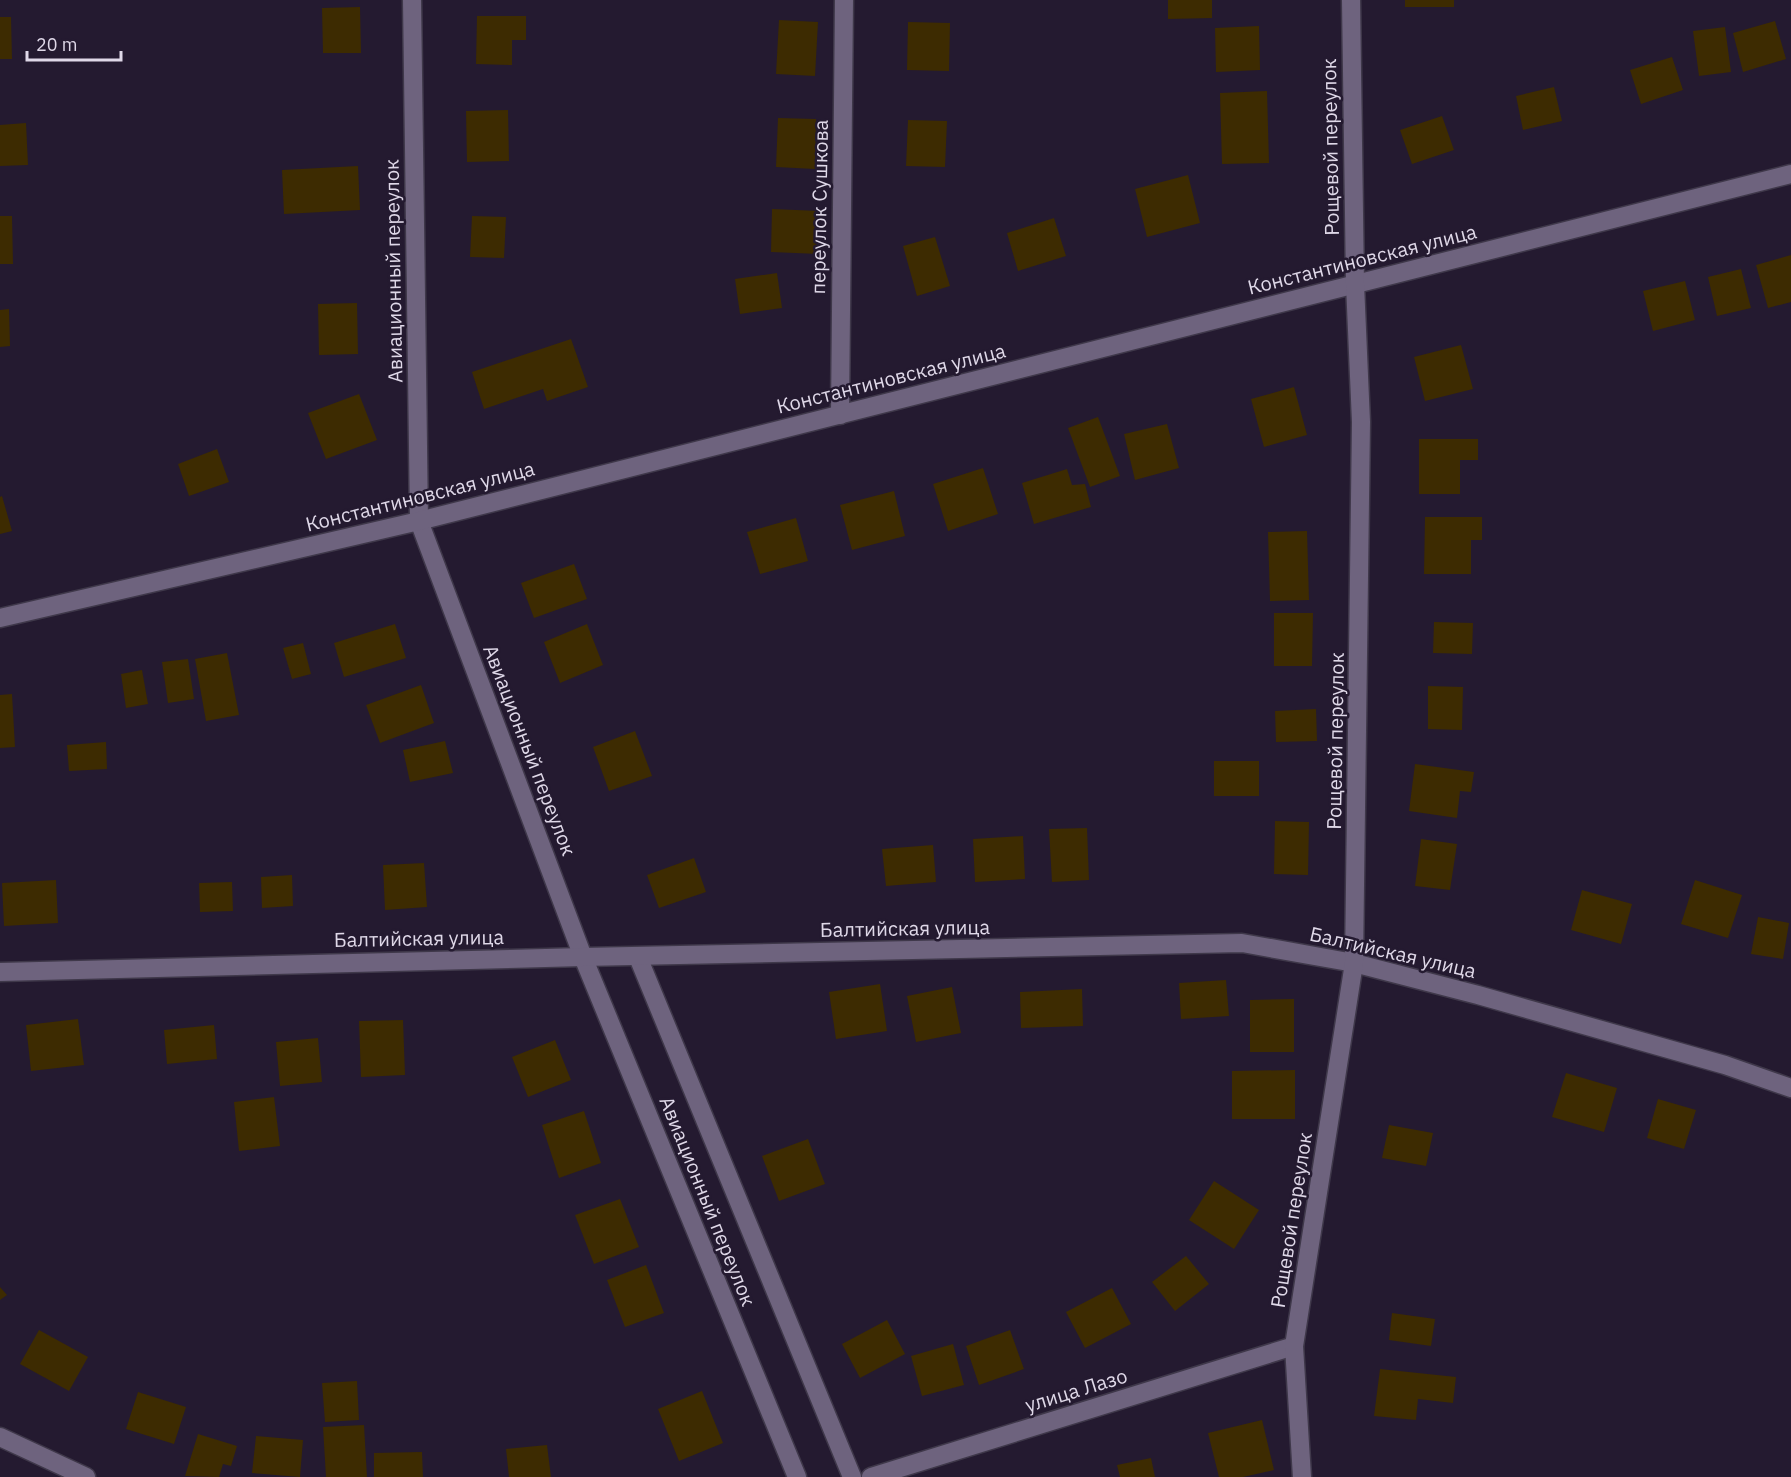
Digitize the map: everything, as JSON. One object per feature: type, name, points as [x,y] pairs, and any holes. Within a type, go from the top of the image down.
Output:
[{"type":"street","name":"Авиационный переулок","points":[[412,0],[419,521],[584,957],[797,1477]]},
{"type":"street","name":"переулок Сушкова","points":[[840,415],[844,0]]},
{"type":"street","name":"Рощевой переулок","points":[[1302,1477],[1294,1346],[1354,963],[1361,422],[1354,284],[1351,0]]},
{"type":"street","name":"Константиновская улица","points":[[0,618],[419,521],[1791,174]]},
{"type":"street","name":"Балтийская улица","points":[[0,972],[1242,943],[1354,963],[1478,994],[1703,1058],[1791,1088]]},
{"type":"street","name":"Авиационный переулок","points":[[638,957],[852,1477]]},
{"type":"street","name":"улица Лазо","points":[[871,1477],[1294,1346]]},
{"type":"street","points":[[0,1437],[86,1477]]},
{"type":"building","points":[[1168,0],[1212,0],[1212,18],[1168,19]]},
{"type":"building","points":[[1405,0],[1454,0],[1454,7],[1405,7]]},
{"type":"building","points":[[360,7],[361,53],[323,53],[322,8]]},
{"type":"building","points":[[477,16],[526,16],[526,40],[512,40],[512,65],[476,64]]},
{"type":"building","points":[[0,17],[11,17],[12,59],[0,59]]},
{"type":"building","points":[[779,20],[818,22],[815,76],[776,74]]},
{"type":"building","points":[[1775,21],[1786,59],[1743,72],[1733,33]]},
{"type":"building","points":[[908,22],[950,23],[949,71],[907,70]]},
{"type":"building","points":[[1259,26],[1260,70],[1216,72],[1215,28]]},
{"type":"building","points":[[1725,27],[1731,72],[1699,76],[1693,31]]},
{"type":"building","points":[[1672,57],[1683,90],[1641,104],[1630,70]]},
{"type":"building","points":[[1554,87],[1562,121],[1523,130],[1516,96]]},
{"type":"building","points":[[1267,91],[1269,163],[1222,164],[1220,93]]},
{"type":"building","points":[[508,110],[509,161],[467,162],[466,111]]},
{"type":"building","points":[[1442,116],[1454,150],[1412,164],[1400,130]]},
{"type":"building","points":[[778,118],[816,119],[815,169],[776,167]]},
{"type":"building","points":[[908,120],[947,121],[945,167],[906,166]]},
{"type":"building","points":[[26,123],[28,165],[0,166],[0,125]]},
{"type":"building","points":[[358,166],[360,210],[284,214],[282,170]]},
{"type":"building","points":[[1188,175],[1200,223],[1147,237],[1135,189]]},
{"type":"building","points":[[772,209],[820,211],[819,254],[771,252]]},
{"type":"building","points":[[0,216],[12,216],[13,264],[0,264]]},
{"type":"building","points":[[472,216],[506,217],[504,258],[470,257]]},
{"type":"building","points":[[1054,218],[1066,256],[1018,271],[1007,233]]},
{"type":"building","points":[[935,237],[950,286],[917,296],[903,246]]},
{"type":"building","points":[[1791,255],[1791,302],[1768,308],[1756,265]]},
{"type":"building","points":[[1741,269],[1751,308],[1717,316],[1708,277]]},
{"type":"building","points":[[777,273],[782,308],[740,314],[735,279]]},
{"type":"building","points":[[1685,281],[1695,320],[1653,331],[1643,291]]},
{"type":"building","points":[[357,303],[358,354],[319,355],[318,304]]},
{"type":"building","points":[[9,309],[10,346],[0,347],[0,310]]},
{"type":"building","points":[[571,339],[588,387],[547,401],[543,389],[484,409],[472,372]]},
{"type":"building","points":[[1461,345],[1473,389],[1425,401],[1414,357]]},
{"type":"building","points":[[1294,387],[1307,435],[1264,447],[1251,399]]},
{"type":"building","points":[[359,394],[377,440],[326,459],[308,413]]},
{"type":"building","points":[[1098,417],[1120,476],[1090,487],[1068,428]]},
{"type":"building","points":[[1167,424],[1179,468],[1135,480],[1124,434]]},
{"type":"building","points":[[1419,439],[1478,439],[1478,460],[1460,460],[1460,494],[1419,494]]},
{"type":"building","points":[[217,449],[229,482],[189,496],[178,464]]},
{"type":"building","points":[[983,468],[998,514],[948,531],[933,484]]},
{"type":"building","points":[[1067,469],[1072,485],[1085,484],[1091,507],[1034,524],[1022,483]]},
{"type":"building","points":[[894,491],[905,536],[852,550],[840,505]]},
{"type":"building","points":[[2,496],[12,531],[0,534],[0,497]]},
{"type":"building","points":[[1425,517],[1482,517],[1482,540],[1471,540],[1471,574],[1424,574]]},
{"type":"building","points":[[796,518],[808,561],[760,574],[747,532]]},
{"type":"building","points":[[1307,531],[1309,600],[1270,601],[1268,532]]},
{"type":"building","points":[[574,564],[587,599],[534,618],[521,583]]},
{"type":"building","points":[[1274,613],[1313,613],[1312,666],[1274,666]]},
{"type":"building","points":[[1434,622],[1473,623],[1472,654],[1433,653]]},
{"type":"building","points":[[395,624],[406,658],[344,677],[334,643]]},
{"type":"building","points":[[587,624],[603,665],[560,683],[544,642]]},
{"type":"building","points":[[303,643],[311,674],[292,679],[283,648]]},
{"type":"building","points":[[227,653],[239,715],[206,721],[195,659]]},
{"type":"building","points":[[188,659],[194,699],[168,703],[162,662]]},
{"type":"building","points":[[142,670],[148,704],[126,708],[121,674]]},
{"type":"building","points":[[421,685],[434,723],[380,743],[366,705]]},
{"type":"building","points":[[1428,686],[1463,687],[1462,730],[1428,729]]},
{"type":"building","points":[[12,694],[15,747],[0,748],[0,695]]},
{"type":"building","points":[[1316,709],[1317,741],[1276,742],[1275,711]]},
{"type":"building","points":[[635,731],[652,776],[609,791],[593,747]]},
{"type":"building","points":[[445,741],[453,773],[410,782],[403,750]]},
{"type":"building","points":[[106,742],[107,769],[69,771],[67,745]]},
{"type":"building","points":[[1214,761],[1259,761],[1259,796],[1214,796]]},
{"type":"building","points":[[1415,764],[1474,772],[1471,792],[1460,791],[1457,818],[1409,811]]},
{"type":"building","points":[[1275,821],[1309,822],[1308,875],[1274,874]]},
{"type":"building","points":[[1087,828],[1089,880],[1052,882],[1049,829]]},
{"type":"building","points":[[1023,836],[1025,879],[975,882],[973,839]]},
{"type":"building","points":[[1421,839],[1457,844],[1450,890],[1415,886]]},
{"type":"building","points":[[933,845],[936,882],[886,886],[882,849]]},
{"type":"building","points":[[694,858],[706,892],[659,908],[647,875]]},
{"type":"building","points":[[424,863],[427,907],[385,910],[383,865]]},
{"type":"building","points":[[292,875],[293,906],[262,908],[261,877]]},
{"type":"building","points":[[56,880],[58,923],[4,926],[2,883]]},
{"type":"building","points":[[1695,880],[1742,895],[1728,938],[1681,924]]},
{"type":"building","points":[[232,882],[233,911],[200,912],[199,883]]},
{"type":"building","points":[[1582,890],[1632,904],[1621,944],[1571,930]]},
{"type":"building","points":[[1758,917],[1789,923],[1783,959],[1751,954]]},
{"type":"building","points":[[1226,980],[1229,1016],[1181,1019],[1179,983]]},
{"type":"building","points":[[880,984],[887,1031],[836,1039],[829,992]]},
{"type":"building","points":[[952,987],[961,1033],[916,1042],[907,996]]},
{"type":"building","points":[[1082,989],[1083,1026],[1021,1028],[1020,992]]},
{"type":"building","points":[[1294,999],[1294,1052],[1250,1052],[1250,1000]]},
{"type":"building","points":[[78,1019],[84,1065],[31,1071],[26,1025]]},
{"type":"building","points":[[403,1020],[405,1075],[361,1077],[359,1021]]},
{"type":"building","points":[[214,1025],[217,1059],[167,1064],[164,1030]]},
{"type":"building","points":[[318,1038],[322,1082],[280,1086],[276,1042]]},
{"type":"building","points":[[555,1040],[571,1080],[528,1097],[512,1057]]},
{"type":"building","points":[[1295,1070],[1295,1119],[1232,1119],[1232,1071]]},
{"type":"building","points":[[1566,1073],[1617,1088],[1604,1132],[1552,1117]]},
{"type":"building","points":[[274,1097],[280,1146],[239,1151],[234,1102]]},
{"type":"building","points":[[1658,1099],[1696,1110],[1684,1149],[1647,1138]]},
{"type":"building","points":[[584,1111],[601,1163],[559,1178],[542,1125]]},
{"type":"building","points":[[1389,1125],[1433,1133],[1426,1166],[1382,1158]]},
{"type":"building","points":[[808,1139],[825,1184],[779,1201],[762,1156]]},
{"type":"building","points":[[1214,1181],[1259,1210],[1234,1249],[1189,1220]]},
{"type":"building","points":[[620,1199],[639,1247],[594,1264],[575,1215]]},
{"type":"building","points":[[1186,1256],[1209,1284],[1175,1311],[1152,1282]]},
{"type":"building","points":[[646,1265],[664,1313],[625,1327],[607,1280]]},
{"type":"building","points":[[0,1287],[7,1295],[0,1300]]},
{"type":"building","points":[[1112,1288],[1131,1324],[1085,1348],[1066,1312]]},
{"type":"building","points":[[1392,1313],[1435,1319],[1431,1346],[1389,1340]]},
{"type":"building","points":[[887,1320],[905,1354],[860,1378],[842,1344]]},
{"type":"building","points":[[39,1330],[88,1357],[69,1391],[20,1364]]},
{"type":"building","points":[[1010,1330],[1024,1369],[979,1385],[966,1346]]},
{"type":"building","points":[[953,1344],[964,1385],[922,1396],[911,1356]]},
{"type":"building","points":[[1380,1369],[1456,1377],[1453,1403],[1418,1399],[1416,1420],[1374,1416]]},
{"type":"building","points":[[357,1381],[359,1420],[325,1422],[322,1383]]},
{"type":"building","points":[[702,1391],[723,1443],[679,1461],[658,1409]]},
{"type":"building","points":[[138,1392],[186,1407],[174,1444],[126,1429]]},
{"type":"building","points":[[1262,1420],[1274,1470],[1243,1477],[1219,1477],[1208,1433]]},
{"type":"building","points":[[364,1425],[367,1477],[326,1477],[323,1427]]},
{"type":"building","points":[[198,1434],[237,1446],[231,1466],[223,1464],[219,1477],[185,1476]]},
{"type":"building","points":[[256,1436],[303,1440],[300,1477],[252,1473]]},
{"type":"building","points":[[547,1445],[551,1477],[509,1477],[506,1449]]},
{"type":"building","points":[[422,1452],[423,1477],[374,1477],[374,1453]]},
{"type":"building","points":[[1151,1458],[1155,1477],[1120,1477],[1117,1465]]}]
